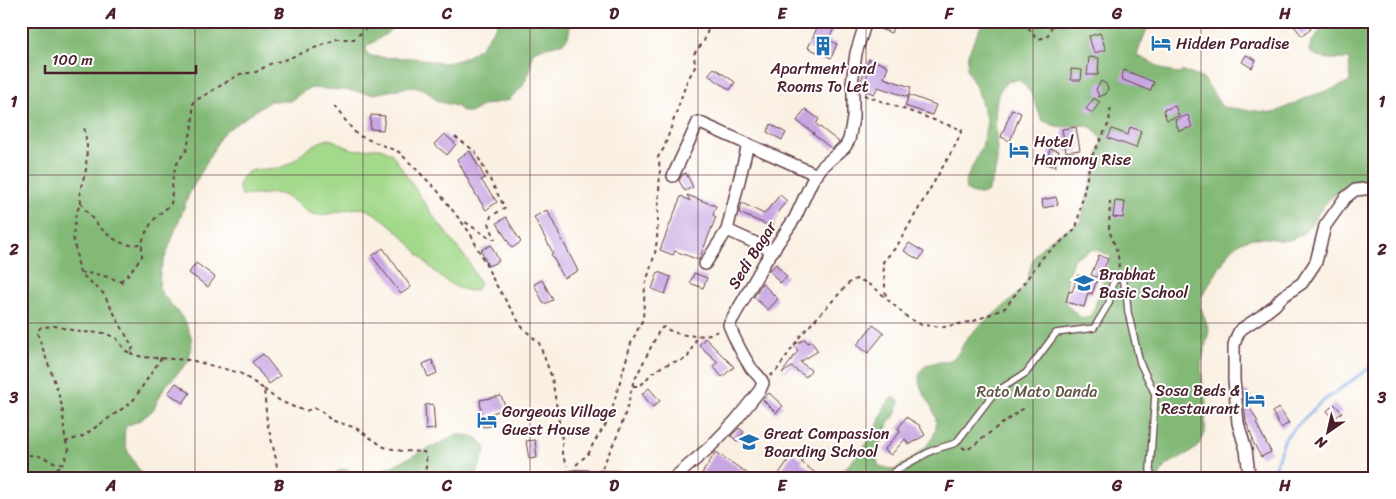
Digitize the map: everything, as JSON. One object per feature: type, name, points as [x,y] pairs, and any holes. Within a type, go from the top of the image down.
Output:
[{"type":"street","name":"Sedi Bagar","points":[[729,325],[794,218],[822,167],[845,147],[849,140],[853,118],[854,92],[852,83],[856,53],[866,21]]},
{"type":"street","points":[[674,176],[698,122],[817,175]]},
{"type":"street","points":[[705,264],[727,230],[748,144]]},
{"type":"street","points":[[1248,478],[1246,450],[1238,423],[1234,380],[1234,345],[1237,336],[1240,330],[1261,316],[1282,297],[1302,283],[1316,262],[1325,226],[1345,198],[1355,190],[1375,188]]},
{"type":"street","points":[[727,230],[773,251]]},
{"type":"street","points":[[674,478],[710,447],[736,420],[760,390],[763,383],[733,338],[729,325]]},
{"type":"street","points":[[566,474],[634,478]]},
{"type":"lane","points":[[888,478],[898,469],[933,450],[956,443],[994,393],[1026,373],[1056,334],[1094,328],[1109,303],[1112,285],[1117,277],[1122,280],[1126,290],[1128,312],[1140,363],[1155,394],[1150,470],[1152,478]]},
{"type":"path","points":[[120,281],[128,275],[142,256],[142,243],[145,232],[159,213],[171,205],[173,175],[178,161],[186,151],[191,132],[193,102],[240,74],[256,72],[270,64],[337,38],[354,40],[375,21]]},
{"type":"path","points":[[334,106],[357,135],[399,152],[437,190],[470,233],[494,283],[522,327],[539,343],[552,378],[566,474],[588,453],[606,424],[606,415],[611,413],[631,343],[643,318],[645,286],[655,254],[657,240],[660,169],[658,157],[664,148],[687,81],[695,67],[694,54],[704,41],[711,21]]},
{"type":"path","points":[[1025,21],[1032,34],[1038,40],[1047,37],[1054,21]]},
{"type":"path","points":[[854,92],[962,130],[956,144],[897,246],[883,262],[886,298]]},
{"type":"path","points":[[763,383],[777,370],[801,335],[850,282],[856,279],[875,288],[908,318],[922,325],[944,328],[974,321],[1005,308],[1043,257],[1076,228],[1091,158],[1110,123],[1111,105]]},
{"type":"path","points":[[84,126],[87,157],[86,170],[80,190],[80,202],[76,213],[73,237],[80,273],[103,294],[133,348],[130,352]]},
{"type":"path","points":[[455,137],[475,151],[505,208],[491,216],[489,223],[495,239],[491,239],[460,219]]},
{"type":"path","points":[[1110,201],[1109,230],[1118,254],[1120,273],[1117,277]]},
{"type":"path","points":[[80,202],[95,222],[116,239],[133,247],[142,243]]},
{"type":"path","points":[[80,273],[96,273],[126,284]]},
{"type":"path","points":[[598,476],[619,432],[632,386],[660,330],[664,328],[678,334],[698,335],[716,332],[729,325]]},
{"type":"path","points":[[44,478],[64,462],[69,450],[65,442],[65,421],[62,405],[38,336],[38,329],[41,327],[55,326],[80,332],[105,332],[116,339],[126,351],[142,357],[190,360],[240,373],[277,400],[306,411],[313,408],[320,410],[331,420],[356,428],[384,447],[402,451],[424,452],[427,458],[426,466],[420,478]]},
{"type":"path","points":[[632,386],[636,387],[644,383],[653,373],[673,362],[687,360],[698,335]]},
{"type":"path","points":[[65,442],[83,436],[132,402],[162,357]]},
{"type":"path","points":[[264,389],[278,478]]},
{"type":"path","points":[[956,443],[966,450],[977,444],[1027,406]]},
{"type":"path","points":[[21,455],[40,456],[51,462],[64,462]]},
{"type":"green space","points":[[21,21],[399,21],[386,34],[366,47],[367,55],[416,58],[445,63],[466,57],[479,48],[500,21],[571,21],[568,37],[563,43],[538,49],[532,54],[530,71],[522,87],[509,100],[484,105],[470,113],[462,111],[456,106],[437,101],[426,90],[413,86],[374,94],[312,88],[290,101],[270,101],[227,130],[221,136],[189,194],[160,271],[159,288],[185,321],[192,346],[189,353],[190,360],[164,388],[153,410],[141,420],[126,426],[124,434],[126,447],[143,478],[21,478]]},
{"type":"green space","name":"Rato Mato Danda","points":[[983,21],[1151,21],[1137,56],[1173,73],[1179,74],[1183,71],[1204,79],[1222,107],[1274,113],[1308,97],[1350,81],[1349,59],[1323,58],[1309,51],[1311,43],[1327,21],[1375,21],[1375,181],[1356,184],[1337,194],[1327,202],[1304,232],[1293,239],[1251,239],[1241,242],[1229,252],[1201,298],[1200,305],[1209,331],[1201,364],[1202,381],[1206,397],[1205,433],[1197,448],[1165,466],[1158,478],[834,478],[867,443],[875,431],[884,409],[893,397],[900,402],[894,417],[889,421],[878,450],[876,458],[879,466],[895,470],[917,455],[928,444],[935,433],[936,422],[934,413],[921,387],[919,379],[921,371],[928,365],[951,360],[955,357],[967,338],[1024,287],[1034,258],[1043,246],[1081,221],[1102,141],[1093,128],[1088,126],[1057,126],[1042,120],[1031,93],[1020,80],[1012,80],[1007,83],[1000,90],[997,99],[995,120],[997,161],[988,191],[977,194],[966,190],[965,182],[982,147],[987,122],[978,91],[967,70],[968,54]],"holes":[[[1093,249],[1111,256],[1093,312],[1087,318],[1080,317],[1065,303],[1070,269],[1074,258]]]},
{"type":"green space","points":[[329,139],[352,149],[380,148],[392,154],[436,220],[468,261],[480,285],[475,291],[465,290],[446,281],[430,267],[395,229],[368,210],[357,208],[319,215],[304,210],[283,195],[241,195],[239,184],[245,174],[253,170],[275,169],[286,165],[314,145]]},
{"type":"green space","points":[[458,435],[475,437],[481,441],[486,449],[475,478],[327,478],[342,469],[366,475],[374,474],[450,437]]},
{"type":"building","points":[[820,21],[838,21],[828,40],[837,44],[831,58],[808,48]]},
{"type":"building","points":[[873,21],[895,21],[891,33],[872,26]]},
{"type":"building","points":[[1290,21],[1305,21],[1311,29],[1302,36]]},
{"type":"building","points":[[1100,33],[1106,50],[1094,53],[1089,36]]},
{"type":"building","points":[[1246,55],[1256,60],[1252,68],[1242,62]]},
{"type":"building","points":[[1089,57],[1099,58],[1098,75],[1087,75]]},
{"type":"building","points":[[869,59],[888,66],[884,78],[911,87],[908,97],[878,87],[874,94],[860,89],[860,83]]},
{"type":"building","points":[[714,68],[735,82],[730,90],[708,75]]},
{"type":"building","points":[[1071,69],[1082,70],[1081,80],[1071,80]]},
{"type":"building","points":[[1124,70],[1154,82],[1150,91],[1121,79]]},
{"type":"building","points":[[1101,81],[1106,84],[1108,89],[1106,94],[1099,97],[1096,89]]},
{"type":"building","points":[[909,95],[936,105],[932,115],[905,106]]},
{"type":"building","points":[[1094,98],[1100,102],[1092,113],[1086,109]]},
{"type":"building","points":[[1175,106],[1179,116],[1167,120],[1163,110]]},
{"type":"building","points":[[805,109],[819,119],[816,124],[839,142],[832,149],[797,121]]},
{"type":"building","points":[[1012,109],[1021,113],[1010,141],[1001,137]]},
{"type":"building","points":[[371,115],[385,116],[383,130],[370,129]]},
{"type":"building","points":[[1188,115],[1192,127],[1179,131],[1175,120]]},
{"type":"building","points":[[771,124],[786,133],[782,140],[767,132]]},
{"type":"building","points":[[1076,127],[1080,150],[1066,152],[1062,129]]},
{"type":"building","points":[[1130,127],[1141,131],[1136,148],[1108,138],[1112,129],[1128,135]]},
{"type":"building","points":[[444,134],[456,144],[447,155],[434,144]]},
{"type":"building","points":[[1050,149],[1059,151],[1055,167],[1046,164]]},
{"type":"building","points":[[470,151],[485,178],[481,180],[497,202],[486,210],[457,159]]},
{"type":"building","points":[[686,173],[693,187],[685,191],[679,181],[682,175]]},
{"type":"building","points":[[687,195],[716,206],[713,215],[716,217],[699,260],[675,251],[673,255],[660,250],[681,196],[690,201]]},
{"type":"building","points":[[780,195],[787,201],[779,210],[772,227],[739,213],[742,203],[764,214]]},
{"type":"building","points":[[1056,197],[1058,205],[1043,208],[1042,200]]},
{"type":"building","points":[[1115,201],[1125,202],[1123,218],[1113,217]]},
{"type":"building","points":[[547,210],[578,271],[564,278],[534,217]]},
{"type":"building","points":[[506,217],[521,242],[512,248],[497,223]]},
{"type":"building","points":[[909,243],[924,252],[919,260],[904,251]]},
{"type":"building","points":[[491,245],[499,261],[488,266],[481,250]]},
{"type":"building","points":[[383,248],[411,287],[401,294],[372,256]]},
{"type":"building","points":[[1099,255],[1108,259],[1100,278],[1091,275]]},
{"type":"building","points":[[196,263],[215,277],[208,287],[189,273]]},
{"type":"building","points":[[776,264],[787,277],[780,283],[769,270]]},
{"type":"building","points":[[658,272],[671,277],[665,294],[652,289]]},
{"type":"building","points":[[694,273],[707,278],[703,288],[690,283]]},
{"type":"building","points":[[1078,275],[1097,281],[1092,294],[1088,293],[1084,307],[1066,302],[1069,291],[1072,292]]},
{"type":"building","points":[[542,280],[553,300],[544,304],[534,284]]},
{"type":"building","points":[[762,283],[778,299],[768,310],[754,297]]},
{"type":"building","points":[[873,325],[884,333],[868,353],[857,345]]},
{"type":"building","points":[[705,338],[734,367],[722,377],[713,366],[718,362],[699,345]]},
{"type":"building","points":[[805,339],[808,343],[811,341],[818,351],[800,362],[811,370],[806,377],[792,367],[782,373],[798,351],[794,345]]},
{"type":"building","points":[[263,354],[280,376],[269,384],[252,362]]},
{"type":"building","points":[[432,360],[437,373],[428,377],[423,364]]},
{"type":"building","points":[[176,383],[190,393],[183,403],[168,393]]},
{"type":"building","points":[[649,388],[660,401],[653,407],[642,394]]},
{"type":"building","points":[[1243,391],[1248,391],[1250,403],[1247,403],[1258,422],[1256,423],[1271,452],[1261,457],[1252,440],[1246,422]]},
{"type":"building","points":[[769,393],[783,406],[776,413],[763,400]]},
{"type":"building","points":[[501,396],[506,408],[490,414],[491,426],[483,427],[480,400]]},
{"type":"building","points":[[433,404],[435,429],[426,430],[425,405]]},
{"type":"building","points":[[1334,404],[1342,412],[1334,419],[1327,411]]},
{"type":"building","points":[[1279,408],[1289,423],[1281,428],[1272,412]]},
{"type":"building","points":[[906,417],[919,425],[925,435],[909,445],[905,439],[891,455],[884,450],[901,431],[898,429]]},
{"type":"building","points":[[739,428],[744,432],[737,441],[731,436]]},
{"type":"building","points":[[535,440],[537,458],[529,459],[526,441]]},
{"type":"building","points":[[716,452],[754,478],[699,478]]},
{"type":"building","points":[[793,453],[803,460],[801,462],[822,478],[776,478]]},
{"type":"waterway","points":[[1271,478],[1285,438],[1319,404],[1375,364]]},
{"type":"place","name":"Hidden Paradise","points":[[1161,43]]},
{"type":"place","name":"Apartment and Rooms To Let","points":[[823,46]]},
{"type":"place","name":"Hotel Harmony Rise","points":[[1019,150]]},
{"type":"place","name":"Brabhat Basic School","points":[[1084,283]]},
{"type":"place","name":"Sosa Beds & Restaurant","points":[[1255,399]]},
{"type":"place","name":"Gorgeous Village Guest House","points":[[487,420]]},
{"type":"place","name":"Great Compassion Boarding School","points":[[749,442]]}]
